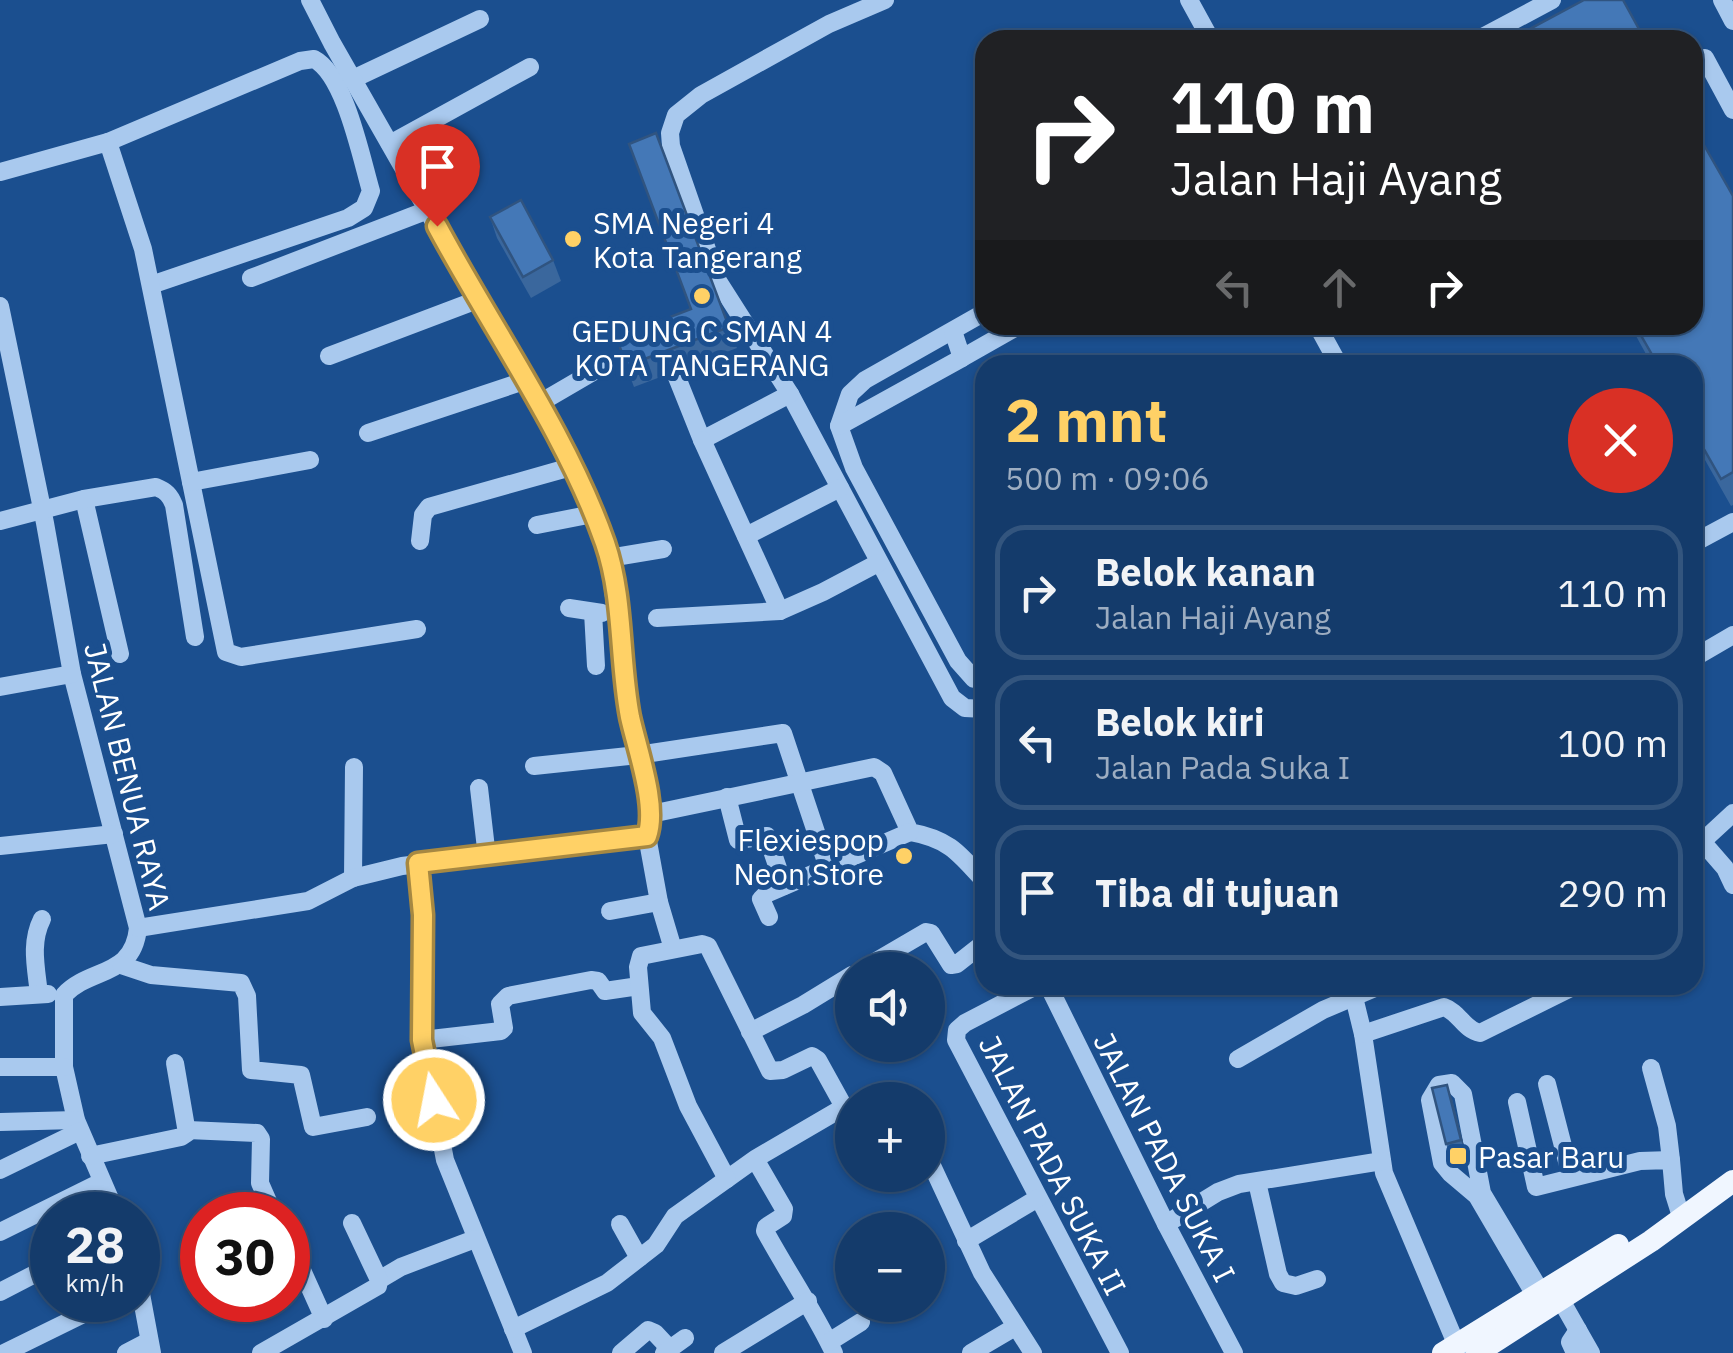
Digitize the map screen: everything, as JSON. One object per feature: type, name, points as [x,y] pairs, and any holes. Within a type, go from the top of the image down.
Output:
[{"type":"main road","points":[[1459,1351],[1547,1293],[1682,1220],[1688,1207],[1733,1181]]},
{"type":"street","points":[[310,0],[538,404],[593,514],[609,558],[627,700],[651,814],[647,836],[659,902],[673,949]]},
{"type":"street","points":[[885,0],[830,24],[701,95],[676,115],[670,146],[718,281],[790,394],[952,698],[966,708],[975,708]]},
{"type":"street","points":[[1189,0],[1206,30]]},
{"type":"street","points":[[1496,30],[1552,0]]},
{"type":"street","points":[[1722,0],[1733,20]]},
{"type":"street","points":[[353,79],[480,19]]},
{"type":"street","points":[[1705,58],[1733,110]]},
{"type":"street","points":[[0,172],[108,142],[300,62],[314,60],[328,70],[341,96],[372,191],[364,208],[348,218],[151,285]]},
{"type":"street","points":[[390,144],[530,67]]},
{"type":"street","points":[[108,142],[144,249],[224,648],[229,655],[241,657],[417,629]]},
{"type":"street","points":[[252,278],[428,210]]},
{"type":"street","points":[[329,356],[477,300]]},
{"type":"street","name":"JALAN BENUA RAYA","points":[[0,306],[72,674],[138,928],[137,938],[121,966]]},
{"type":"street","points":[[975,318],[865,380],[850,394],[840,426],[854,468],[958,661],[975,679]]},
{"type":"street","points":[[953,331],[962,358]]},
{"type":"street","points":[[840,426],[1002,335]]},
{"type":"street","points":[[538,404],[598,369]]},
{"type":"street","points":[[676,376],[780,611]]},
{"type":"street","points":[[368,433],[524,381]]},
{"type":"street","points":[[702,440],[790,394]]},
{"type":"street","points":[[191,482],[310,460]]},
{"type":"street","points":[[420,541],[422,515],[429,507],[571,467]]},
{"type":"street","points":[[1,517],[156,487],[170,496],[195,638]]},
{"type":"street","points":[[746,536],[840,488]]},
{"type":"street","points":[[84,499],[120,654]]},
{"type":"street","points":[[537,525],[593,514]]},
{"type":"street","points":[[1703,538],[1733,522]]},
{"type":"street","points":[[609,558],[663,548]]},
{"type":"street","points":[[657,618],[780,611],[878,562]]},
{"type":"street","points":[[569,608],[618,613]]},
{"type":"street","points":[[593,612],[596,666]]},
{"type":"street","points":[[1703,653],[1733,635]]},
{"type":"street","points":[[0,687],[72,674]]},
{"type":"street","points":[[534,766],[638,755],[783,732],[828,868]]},
{"type":"street","points":[[651,814],[874,767],[883,772],[910,832]]},
{"type":"street","points":[[353,878],[354,768]]},
{"type":"street","points":[[480,788],[487,857]]},
{"type":"street","points":[[727,797],[738,840],[767,836],[784,886]]},
{"type":"street","points":[[1733,813],[1706,838],[1704,845],[1725,868],[1733,885]]},
{"type":"street","points":[[769,917],[762,896],[910,832],[936,836],[955,848],[975,871]]},
{"type":"street","points":[[0,846],[114,834]]},
{"type":"street","points":[[138,928],[308,901],[353,878],[418,863],[647,836]]},
{"type":"street","points":[[418,863],[423,915],[422,1040],[446,1160],[523,1353]]},
{"type":"street","points":[[610,911],[659,902]]},
{"type":"street","points":[[40,994],[34,950],[42,918]]},
{"type":"street","points":[[892,952],[926,932],[931,933],[943,952]]},
{"type":"street","points":[[512,1329],[607,1283],[656,1245],[674,1216],[727,1179],[755,1159],[844,1107],[812,1056],[783,1070],[770,1071],[708,946],[641,956],[638,967],[642,1013],[662,1038],[688,1106],[727,1179]]},
{"type":"street","points":[[945,955],[951,965],[975,949]]},
{"type":"street","points":[[106,1192],[78,1125],[64,1067],[64,995],[71,988],[121,966],[151,975],[242,983],[247,996],[250,1070],[301,1075],[313,1127],[368,1117]]},
{"type":"street","points":[[422,1040],[501,1032],[504,1028],[500,1004],[508,996],[591,980],[598,981],[604,991],[639,986]]},
{"type":"street","points":[[750,1032],[835,986]]},
{"type":"street","points":[[0,997],[64,995]]},
{"type":"street","name":"JALAN PADA SUKA II","points":[[1018,995],[965,1022],[956,1035],[1120,1353]]},
{"type":"street","name":"JALAN PADA SUKA I","points":[[1053,995],[1234,1353]]},
{"type":"street","points":[[1238,1058],[1347,995]]},
{"type":"street","points":[[1354,995],[1388,1187],[1459,1351]]},
{"type":"street","points":[[1363,1034],[1444,1007],[1454,1012],[1468,1029],[1480,1032],[1556,995]]},
{"type":"street","points":[[175,1063],[188,1130]]},
{"type":"street","points":[[0,1067],[64,1067]]},
{"type":"street","points":[[1651,1068],[1666,1126],[1674,1194],[1688,1207]]},
{"type":"street","points":[[1480,1195],[1463,1094],[1452,1083],[1439,1084],[1430,1100],[1442,1163],[1480,1195],[1591,1353]]},
{"type":"street","points":[[1547,1084],[1572,1177]]},
{"type":"street","points":[[1518,1102],[1536,1186],[1640,1162],[1671,1160]]},
{"type":"street","points":[[0,1122],[78,1125]]},
{"type":"street","points":[[0,1170],[78,1125]]},
{"type":"street","points":[[90,1156],[182,1137],[188,1130]]},
{"type":"street","points":[[188,1130],[257,1134],[264,1192]]},
{"type":"street","points":[[755,1159],[785,1211],[765,1231],[832,1347],[861,1322]]},
{"type":"street","points":[[1166,1224],[1218,1192],[1382,1161]]},
{"type":"street","points":[[0,1232],[101,1182]]},
{"type":"street","points":[[1256,1182],[1283,1283],[1296,1286],[1317,1279]]},
{"type":"street","points":[[944,1192],[982,1274],[1033,1353]]},
{"type":"street","points":[[966,1240],[1038,1198]]},
{"type":"street","points":[[352,1223],[379,1280]]},
{"type":"street","points":[[620,1224],[639,1258]]},
{"type":"street","points":[[261,1353],[375,1290],[379,1280],[401,1267],[475,1239]]},
{"type":"street","points":[[0,1292],[30,1276]]},
{"type":"street","points":[[310,1288],[324,1319]]},
{"type":"street","points":[[722,1353],[808,1301]]},
{"type":"street","points":[[4,1353],[67,1322]]},
{"type":"street","points":[[126,1353],[151,1347],[146,1322]]},
{"type":"street","points":[[972,1353],[1015,1327]]},
{"type":"street","points":[[621,1353],[648,1330],[673,1346]]},
{"type":"street","points":[[1575,1353],[1570,1342],[1578,1330]]},
{"type":"building","points":[[1584,0],[1623,0],[1640,30],[1528,30]]},
{"type":"building","name":"GEDUNG C SMAN 4 KOTA TANGERANG","points":[[656,133],[729,327],[626,366],[618,341],[691,309],[629,144]]},
{"type":"building","points":[[1703,143],[1733,196],[1733,472],[1721,479],[1703,447],[1703,355],[1652,355],[1641,335],[1703,335]]},
{"type":"building","points":[[521,200],[553,260],[523,277],[490,217]]},
{"type":"building","points":[[1447,1085],[1461,1140],[1446,1144],[1432,1088]]},
{"type":"place","name":"SMA Negeri 4 Kota Tangerang","points":[[573,239]]},
{"type":"place","name":"GEDUNG C SMAN 4 KOTA TANGERANG","points":[[702,296]]},
{"type":"place","name":"Flexiespop Neon Store","points":[[904,856]]},
{"type":"place","name":"Pasar Baru","points":[[1458,1156]]},
{"type":"route","points":[[434,1100],[422,1040],[423,915],[418,863],[647,836],[651,814],[627,700],[606,545],[538,404],[437,226]]}]
